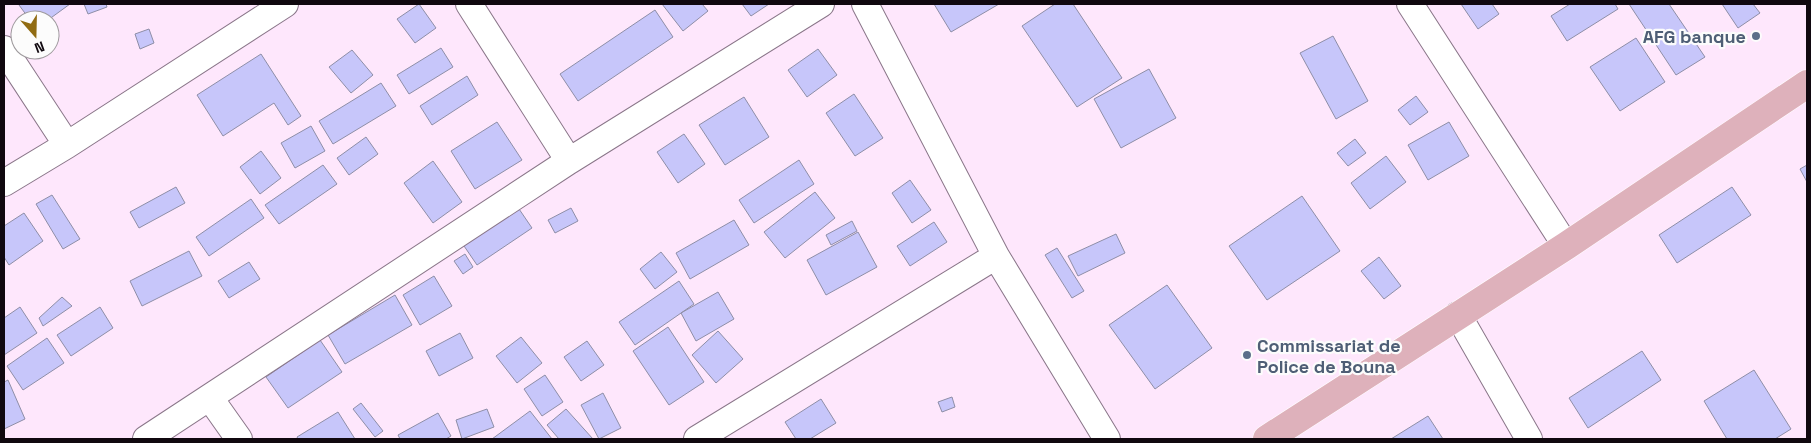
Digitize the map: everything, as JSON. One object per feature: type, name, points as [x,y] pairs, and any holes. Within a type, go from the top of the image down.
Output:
[{"type":"main road","points":[[1267,439],[1566,246],[1807,84]]},
{"type":"street","points":[[4,184],[285,4]]},
{"type":"street","points":[[469,4],[569,161]]},
{"type":"street","points":[[146,439],[569,161],[821,4]]},
{"type":"street","points":[[864,4],[996,256],[1107,439]]},
{"type":"street","points":[[1410,4],[1566,246]]},
{"type":"street","points":[[4,49],[67,145]]},
{"type":"street","points":[[697,439],[996,256]]},
{"type":"street","points":[[1458,315],[1529,439]]},
{"type":"street","points":[[210,398],[239,439]]},
{"type":"building","points":[[70,4],[60,11],[23,10],[19,5]]},
{"type":"building","points":[[84,4],[106,4],[107,7],[88,14]]},
{"type":"building","points":[[419,4],[436,28],[415,43],[397,19]]},
{"type":"building","points":[[662,4],[702,4],[708,11],[683,31]]},
{"type":"building","points":[[742,4],[769,4],[751,16]]},
{"type":"building","points":[[934,4],[999,4],[951,32]]},
{"type":"building","points":[[1055,4],[1073,4],[1122,78],[1077,107],[1022,26]]},
{"type":"building","points":[[1461,4],[1492,4],[1499,14],[1478,29]]},
{"type":"building","points":[[1570,4],[1615,4],[1618,9],[1567,41],[1551,16]]},
{"type":"building","points":[[1629,4],[1669,4],[1705,57],[1676,75]]},
{"type":"building","points":[[1722,4],[1753,4],[1760,13],[1738,28]]},
{"type":"building","points":[[655,10],[673,37],[578,101],[560,74]]},
{"type":"building","points":[[149,29],[154,43],[140,49],[135,34]]},
{"type":"building","points":[[1333,36],[1368,101],[1336,119],[1300,53]]},
{"type":"building","points":[[1636,38],[1665,82],[1620,111],[1590,67]]},
{"type":"building","points":[[441,48],[453,67],[409,94],[397,75]]},
{"type":"building","points":[[818,49],[837,75],[807,97],[788,70]]},
{"type":"building","points":[[352,50],[373,75],[351,93],[329,67]]},
{"type":"building","points":[[261,54],[301,116],[288,125],[274,103],[223,136],[197,95]]},
{"type":"building","points":[[1149,69],[1176,118],[1121,148],[1094,99]]},
{"type":"building","points":[[467,76],[478,95],[432,125],[420,106]]},
{"type":"building","points":[[381,83],[396,106],[333,144],[319,121]]},
{"type":"building","points":[[854,94],[883,138],[855,156],[826,113]]},
{"type":"building","points":[[1416,96],[1428,112],[1410,125],[1398,110]]},
{"type":"building","points":[[744,97],[769,137],[725,165],[699,125]]},
{"type":"building","points":[[497,122],[522,160],[475,189],[451,151]]},
{"type":"building","points":[[1449,122],[1469,156],[1428,180],[1408,145]]},
{"type":"building","points":[[311,126],[325,151],[295,168],[281,143]]},
{"type":"building","points":[[684,134],[705,164],[678,183],[657,152]]},
{"type":"building","points":[[366,137],[378,154],[349,175],[337,158]]},
{"type":"building","points":[[1355,139],[1366,153],[1348,166],[1337,153]]},
{"type":"building","points":[[261,151],[281,178],[260,194],[240,167]]},
{"type":"building","points":[[1386,156],[1406,182],[1370,209],[1351,183]]},
{"type":"building","points":[[799,160],[814,184],[754,223],[739,200]]},
{"type":"building","points":[[433,161],[462,202],[433,223],[404,183]]},
{"type":"building","points":[[323,165],[337,184],[279,224],[265,205]]},
{"type":"building","points":[[1807,165],[1807,182],[1800,169]]},
{"type":"building","points":[[910,180],[931,210],[912,223],[892,193]]},
{"type":"building","points":[[176,187],[185,203],[139,228],[130,212]]},
{"type":"building","points":[[1732,187],[1751,215],[1677,263],[1659,235]]},
{"type":"building","points":[[815,192],[835,218],[785,258],[764,232]]},
{"type":"building","points":[[52,195],[80,239],[63,249],[36,204]]},
{"type":"building","points":[[1302,196],[1340,251],[1267,300],[1229,246]]},
{"type":"building","points":[[251,199],[264,218],[209,256],[196,237]]},
{"type":"building","points":[[517,206],[532,228],[477,265],[462,243]]},
{"type":"building","points":[[571,208],[578,221],[555,233],[548,220]]},
{"type":"building","points":[[24,213],[43,241],[9,265],[4,257],[4,226]]},
{"type":"building","points":[[734,220],[749,245],[690,279],[676,253]]},
{"type":"building","points":[[852,221],[857,231],[831,245],[826,235]]},
{"type":"building","points":[[934,222],[947,242],[910,266],[897,246]]},
{"type":"building","points":[[858,232],[877,267],[826,295],[807,260]]},
{"type":"building","points":[[1116,234],[1125,253],[1078,276],[1068,256]]},
{"type":"building","points":[[1057,248],[1084,291],[1072,298],[1045,255]]},
{"type":"building","points":[[189,251],[202,276],[142,306],[130,281]]},
{"type":"building","points":[[661,252],[677,272],[655,289],[640,269]]},
{"type":"building","points":[[465,254],[473,267],[463,274],[454,261]]},
{"type":"building","points":[[1379,257],[1401,286],[1384,299],[1361,271]]},
{"type":"building","points":[[249,262],[260,279],[229,298],[218,281]]},
{"type":"building","points":[[434,276],[452,306],[420,325],[403,295]]},
{"type":"building","points":[[679,281],[694,304],[635,345],[619,322]]},
{"type":"building","points":[[1167,285],[1212,348],[1155,389],[1109,325]]},
{"type":"building","points":[[718,292],[734,319],[696,341],[681,313]]},
{"type":"building","points":[[395,295],[412,325],[345,364],[328,335]]},
{"type":"building","points":[[62,297],[72,306],[43,326],[39,318]]},
{"type":"building","points":[[20,307],[37,333],[4,355],[4,318]]},
{"type":"building","points":[[100,307],[113,328],[71,356],[57,335]]},
{"type":"building","points":[[668,327],[704,382],[669,405],[633,351]]},
{"type":"building","points":[[718,331],[743,359],[716,383],[692,355]]},
{"type":"building","points":[[460,333],[473,358],[439,376],[426,351]]},
{"type":"building","points":[[521,337],[542,363],[517,383],[496,356]]},
{"type":"building","points":[[47,338],[64,363],[23,390],[7,366]]},
{"type":"building","points":[[320,340],[342,372],[288,408],[266,377]]},
{"type":"building","points":[[587,341],[604,365],[581,381],[564,357]]},
{"type":"building","points":[[1642,351],[1661,380],[1588,428],[1569,398]]},
{"type":"building","points":[[1754,370],[1791,429],[1775,439],[1727,439],[1704,401]]},
{"type":"building","points":[[545,375],[563,402],[542,416],[524,389]]},
{"type":"building","points":[[8,380],[25,419],[4,429],[4,382]]},
{"type":"building","points":[[603,393],[621,428],[599,439],[581,405]]},
{"type":"building","points":[[952,397],[955,407],[942,412],[938,402]]},
{"type":"building","points":[[821,399],[836,423],[810,439],[796,439],[785,422]]},
{"type":"building","points":[[361,403],[383,431],[375,437],[353,409]]},
{"type":"building","points":[[487,409],[494,427],[462,439],[456,420]]},
{"type":"building","points":[[566,409],[593,439],[559,439],[547,425]]},
{"type":"building","points":[[530,411],[552,439],[492,439]]},
{"type":"building","points":[[338,412],[355,439],[298,439],[297,437]]},
{"type":"building","points":[[438,413],[451,436],[446,439],[400,439],[398,435]]},
{"type":"building","points":[[1428,416],[1443,439],[1391,439]]},
{"type":"place","name":"AFG banque","points":[[1756,36]]},
{"type":"place","name":"Commissariat de Police de Bouna","points":[[1247,355]]}]
